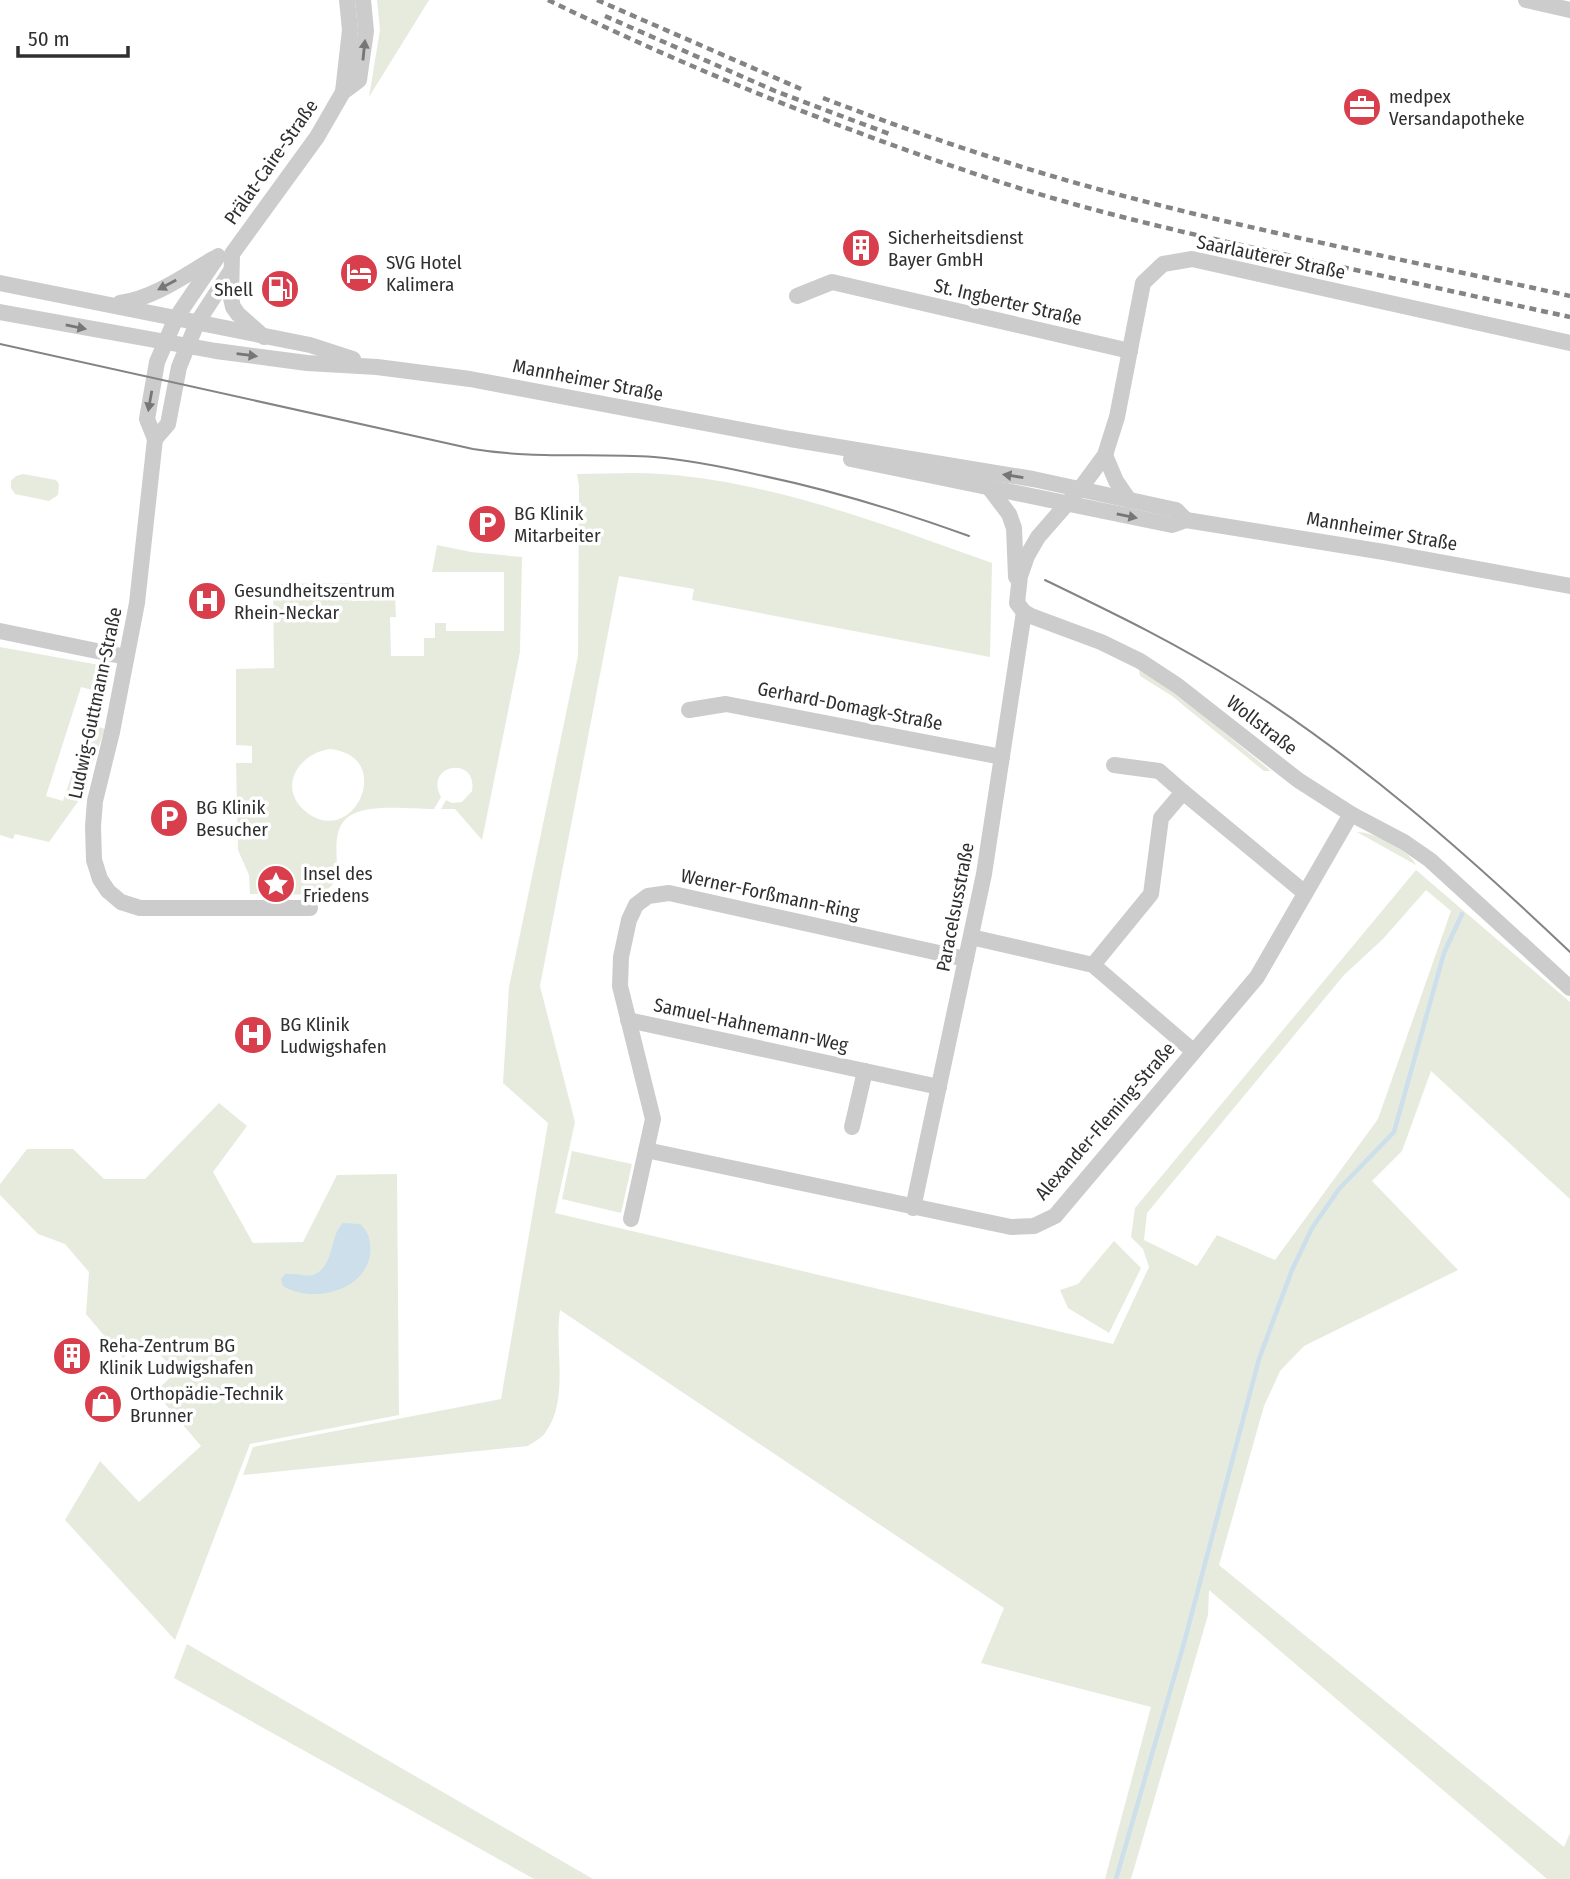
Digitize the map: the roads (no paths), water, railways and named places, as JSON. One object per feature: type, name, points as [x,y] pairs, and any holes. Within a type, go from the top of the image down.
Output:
[{"type":"street","name":"Prälat-Caire-Straße","points":[[343,92],[350,30],[346,0]]},
{"type":"street","name":"Prälat-Caire-Straße","points":[[165,343],[176,318],[317,137],[343,92],[359,80],[366,31],[363,0]]},
{"type":"street","points":[[1527,0],[1570,10]]},
{"type":"street","name":"Prälat-Caire-Straße","points":[[225,255],[231,272],[233,307],[264,337]]},
{"type":"street","points":[[111,304],[133,301],[225,255]]},
{"type":"street","name":"Saarlauterer Straße","points":[[1080,489],[1105,455],[1117,417],[1143,283],[1163,264],[1192,259],[1570,343]]},
{"type":"street","points":[[197,323],[231,272]]},
{"type":"street","name":"St. Ingberter Straße","points":[[797,296],[832,282],[1130,352]]},
{"type":"street","name":"Mannheimer Straße","points":[[0,284],[310,345],[377,367]]},
{"type":"street","name":"Mannheimer Straße","points":[[0,312],[165,343],[307,363],[377,367],[470,379],[790,439],[1033,479],[1177,510],[1186,520]]},
{"type":"street","name":"Ludwig-Guttmann-Straße","points":[[155,439],[168,424],[179,367],[197,323]]},
{"type":"street","name":"Ludwig-Guttmann-Straße","points":[[165,343],[157,362],[147,419],[155,439],[137,603],[112,732],[95,801],[94,860],[107,891],[121,902],[140,908],[310,908]]},
{"type":"street","points":[[307,363],[310,345]]},
{"type":"street","name":"Mannheimer Straße","points":[[790,439],[825,453],[1172,526],[1186,520],[1570,586]]},
{"type":"street","points":[[1105,455],[1115,481],[1129,500]]},
{"type":"street","points":[[990,489],[1009,514],[1014,528],[1020,605]]},
{"type":"street","points":[[1020,605],[1020,576],[1027,556],[1038,537],[1080,489]]},
{"type":"street","name":"Paracelsusstraße","points":[[913,1208],[984,874],[1002,757],[1020,605]]},
{"type":"street","name":"Wollstraße","points":[[1020,605],[1140,662],[1178,686],[1298,780],[1430,860],[1570,988]]},
{"type":"street","points":[[0,631],[126,656]]},
{"type":"street","name":"Gerhard-Domagk-Straße","points":[[690,710],[726,704],[1002,757]]},
{"type":"street","points":[[1114,765],[1159,771],[1305,893]]},
{"type":"street","points":[[1093,965],[1151,894],[1161,818],[1183,792]]},
{"type":"street","name":"Alexander-Fleming-Straße","points":[[646,1150],[1011,1227],[1034,1226],[1055,1216],[1257,977],[1351,814]]},
{"type":"street","name":"Werner-Forßmann-Ring","points":[[631,1219],[653,1119],[620,986],[621,957],[629,920],[636,905],[648,896],[669,893],[966,958]]},
{"type":"street","points":[[971,937],[1093,965],[1193,1051]]},
{"type":"street","name":"Samuel-Hahnemann-Weg","points":[[628,1020],[939,1087]]},
{"type":"street","name":"Samuel-Hahnemann-Weg","points":[[852,1127],[864,1071]]},
{"type":"water","points":[[343,1223],[360,1224],[370,1243],[369,1259],[354,1282],[341,1289],[311,1294],[296,1292],[283,1286],[281,1279],[285,1274],[313,1275],[320,1271]]},
{"type":"waterway","points":[[1116,1879],[1184,1643],[1259,1359],[1292,1270],[1312,1228],[1339,1189],[1394,1132],[1444,953],[1462,914]]},
{"type":"tram line","points":[[0,344],[473,449],[518,454],[654,457],[720,467],[839,494],[969,536]]},
{"type":"tram line","points":[[1045,580],[1191,654],[1326,743],[1451,843],[1570,952]]},
{"type":"railway","points":[[548,0],[660,52],[772,99],[1003,183],[1182,232],[1570,317]]},
{"type":"railway","points":[[597,0],[801,89]]},
{"type":"railway","points":[[605,16],[775,91],[892,135]]},
{"type":"railway","points":[[823,98],[976,152],[1131,198],[1570,296]]},
{"type":"place","name":"medpex Versandapotheke","points":[[1362,107]]},
{"type":"place","name":"Sicherheitsdienst Bayer GmbH","points":[[861,248]]},
{"type":"place","name":"SVG Hotel Kalimera","points":[[359,273]]},
{"type":"place","name":"Shell","points":[[280,289]]},
{"type":"place","name":"BG Klinik Mitarbeiter","points":[[487,524]]},
{"type":"place","name":"Gesundheitszentrum Rhein-Neckar","points":[[207,601]]},
{"type":"place","name":"BG Klinik Besucher","points":[[169,818]]},
{"type":"place","name":"Insel des Friedens","points":[[276,884]]},
{"type":"place","name":"BG Klinik Ludwigshafen","points":[[253,1035]]},
{"type":"place","name":"Reha-Zentrum BG Klinik Ludwigshafen","points":[[72,1356]]},
{"type":"place","name":"Orthopädie-Technik Brunner","points":[[103,1404]]}]
